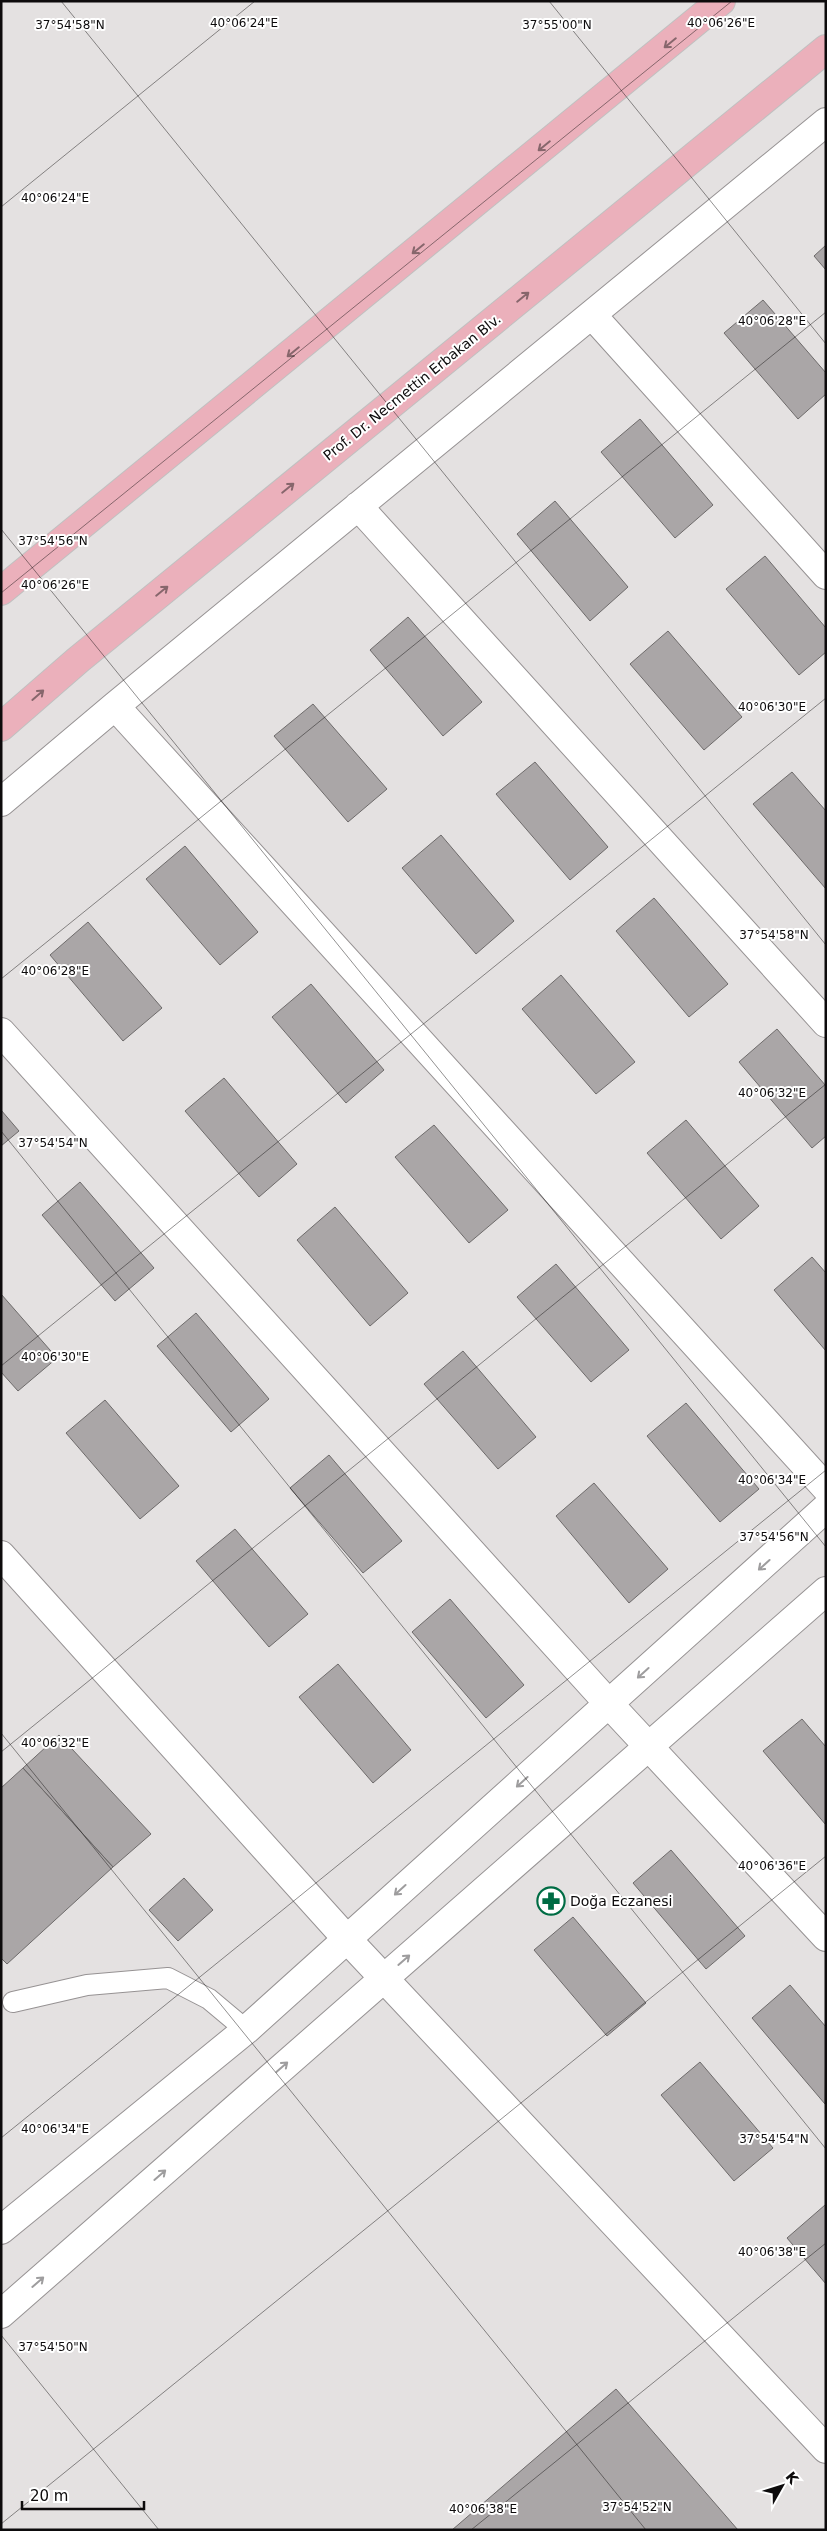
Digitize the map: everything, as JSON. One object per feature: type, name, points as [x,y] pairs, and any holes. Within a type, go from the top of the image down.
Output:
[{"type":"main road","points":[[1,591],[721,1]]},
{"type":"main road","name":"Prof. Dr. Necmettin Erbakan Blv.","points":[[1,727],[78,660],[826,49]]},
{"type":"street","points":[[1,802],[826,122]]},
{"type":"street","points":[[592,315],[826,575]]},
{"type":"street","points":[[358,506],[826,1023]]},
{"type":"street","points":[[116,706],[826,1488]]},
{"type":"street","points":[[1,1032],[609,1704],[649,1744],[826,1937]]},
{"type":"street","points":[[1,2230],[246,2030],[826,1508]]},
{"type":"street","points":[[1,1556],[346,1938],[826,2449]]},
{"type":"street","points":[[1,2314],[649,1744],[826,1591]]},
{"type":"lane","points":[[13,2002],[87,1985],[168,1978],[209,1999],[246,2030]]},
{"type":"building","points":[[826,245],[826,270],[814,256]]},
{"type":"building","points":[[763,300],[826,373],[826,394],[798,419],[724,333]]},
{"type":"building","points":[[640,419],[713,505],[675,538],[601,452]]},
{"type":"building","points":[[555,501],[628,587],[590,621],[517,534]]},
{"type":"building","points":[[765,556],[826,628],[826,652],[799,675],[726,589]]},
{"type":"building","points":[[408,617],[482,702],[443,736],[370,650]]},
{"type":"building","points":[[668,631],[742,717],[704,750],[630,664]]},
{"type":"building","points":[[313,704],[387,789],[348,822],[274,736]]},
{"type":"building","points":[[535,762],[608,847],[570,880],[496,794]]},
{"type":"building","points":[[792,772],[826,811],[826,889],[753,804]]},
{"type":"building","points":[[441,835],[514,921],[476,954],[402,868]]},
{"type":"building","points":[[185,846],[258,932],[220,965],[146,879]]},
{"type":"building","points":[[654,898],[728,984],[689,1017],[616,931]]},
{"type":"building","points":[[88,922],[162,1008],[123,1041],[50,955]]},
{"type":"building","points":[[561,975],[635,1062],[596,1094],[522,1009]]},
{"type":"building","points":[[311,984],[384,1070],[346,1103],[272,1017]]},
{"type":"building","points":[[777,1029],[826,1086],[826,1136],[812,1148],[739,1062]]},
{"type":"building","points":[[224,1078],[297,1164],[259,1197],[185,1111]]},
{"type":"building","points":[[1,1110],[19,1131],[1,1146]]},
{"type":"building","points":[[686,1120],[759,1206],[721,1239],[647,1153]]},
{"type":"building","points":[[434,1125],[508,1210],[469,1243],[395,1157]]},
{"type":"building","points":[[80,1182],[154,1268],[115,1301],[42,1215]]},
{"type":"building","points":[[335,1207],[408,1293],[370,1326],[297,1240]]},
{"type":"building","points":[[812,1257],[826,1273],[826,1351],[774,1290]]},
{"type":"building","points":[[556,1264],[629,1350],[591,1382],[517,1297]]},
{"type":"building","points":[[1,1294],[57,1358],[18,1391],[1,1372]]},
{"type":"building","points":[[196,1313],[269,1399],[231,1432],[157,1346]]},
{"type":"building","points":[[463,1351],[536,1437],[498,1469],[424,1384]]},
{"type":"building","points":[[105,1400],[179,1486],[140,1519],[66,1433]]},
{"type":"building","points":[[686,1403],[759,1489],[720,1522],[647,1436]]},
{"type":"building","points":[[329,1455],[402,1541],[363,1573],[290,1488]]},
{"type":"building","points":[[594,1483],[668,1569],[629,1603],[556,1516]]},
{"type":"building","points":[[235,1529],[308,1614],[269,1647],[196,1561]]},
{"type":"building","points":[[450,1599],[524,1685],[486,1718],[412,1632]]},
{"type":"building","points":[[338,1664],[411,1750],[373,1783],[299,1697]]},
{"type":"building","points":[[802,1719],[826,1747],[826,1825],[763,1751]]},
{"type":"building","points":[[59,1735],[151,1834],[113,1867],[23,1768]]},
{"type":"building","points":[[23,1768],[113,1867],[7,1964],[1,1958],[1,1788]]},
{"type":"building","points":[[671,1850],[745,1936],[706,1969],[633,1883]]},
{"type":"building","points":[[184,1878],[213,1910],[178,1941],[149,1910]]},
{"type":"building","points":[[573,1917],[646,2003],[607,2036],[534,1950]]},
{"type":"building","points":[[790,1985],[826,2027],[825,2104],[752,2018]]},
{"type":"building","points":[[700,2062],[773,2148],[734,2181],[661,2095]]},
{"type":"building","points":[[826,2206],[826,2284],[787,2238]]},
{"type":"building","points":[[616,2389],[738,2530],[452,2530]]},
{"type":"place","name":"Doğa Eczanesi","points":[[551,1901]]}]
